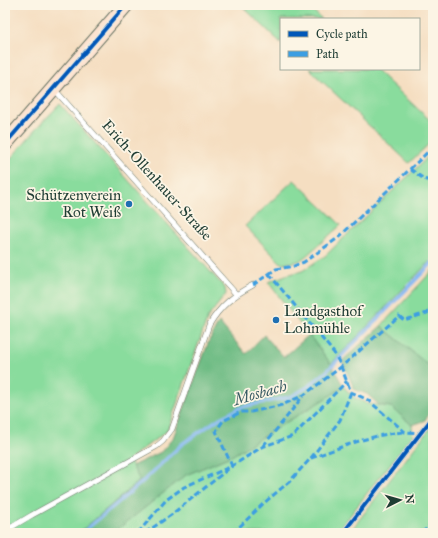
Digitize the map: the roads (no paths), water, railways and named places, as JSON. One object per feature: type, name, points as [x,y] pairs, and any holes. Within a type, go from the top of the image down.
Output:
[{"type":"street","points":[[5,144],[126,5]]},
{"type":"lane","name":"Erich-Ollenhauer-Straße","points":[[53,88],[236,294]]},
{"type":"lane","points":[[5,531],[157,446],[163,441],[172,429],[209,325],[219,310],[236,294],[253,284]]},
{"type":"lane","points":[[343,533],[432,420]]},
{"type":"waterway","name":"Mosbach","points":[[82,533],[141,483],[182,444],[220,418],[242,407],[290,397],[306,388],[326,372],[433,262]]},
{"type":"place","name":"Schützenverein Rot Weiß","points":[[129,204]]},
{"type":"place","name":"Landgasthof Lohmühle","points":[[276,320]]}]
